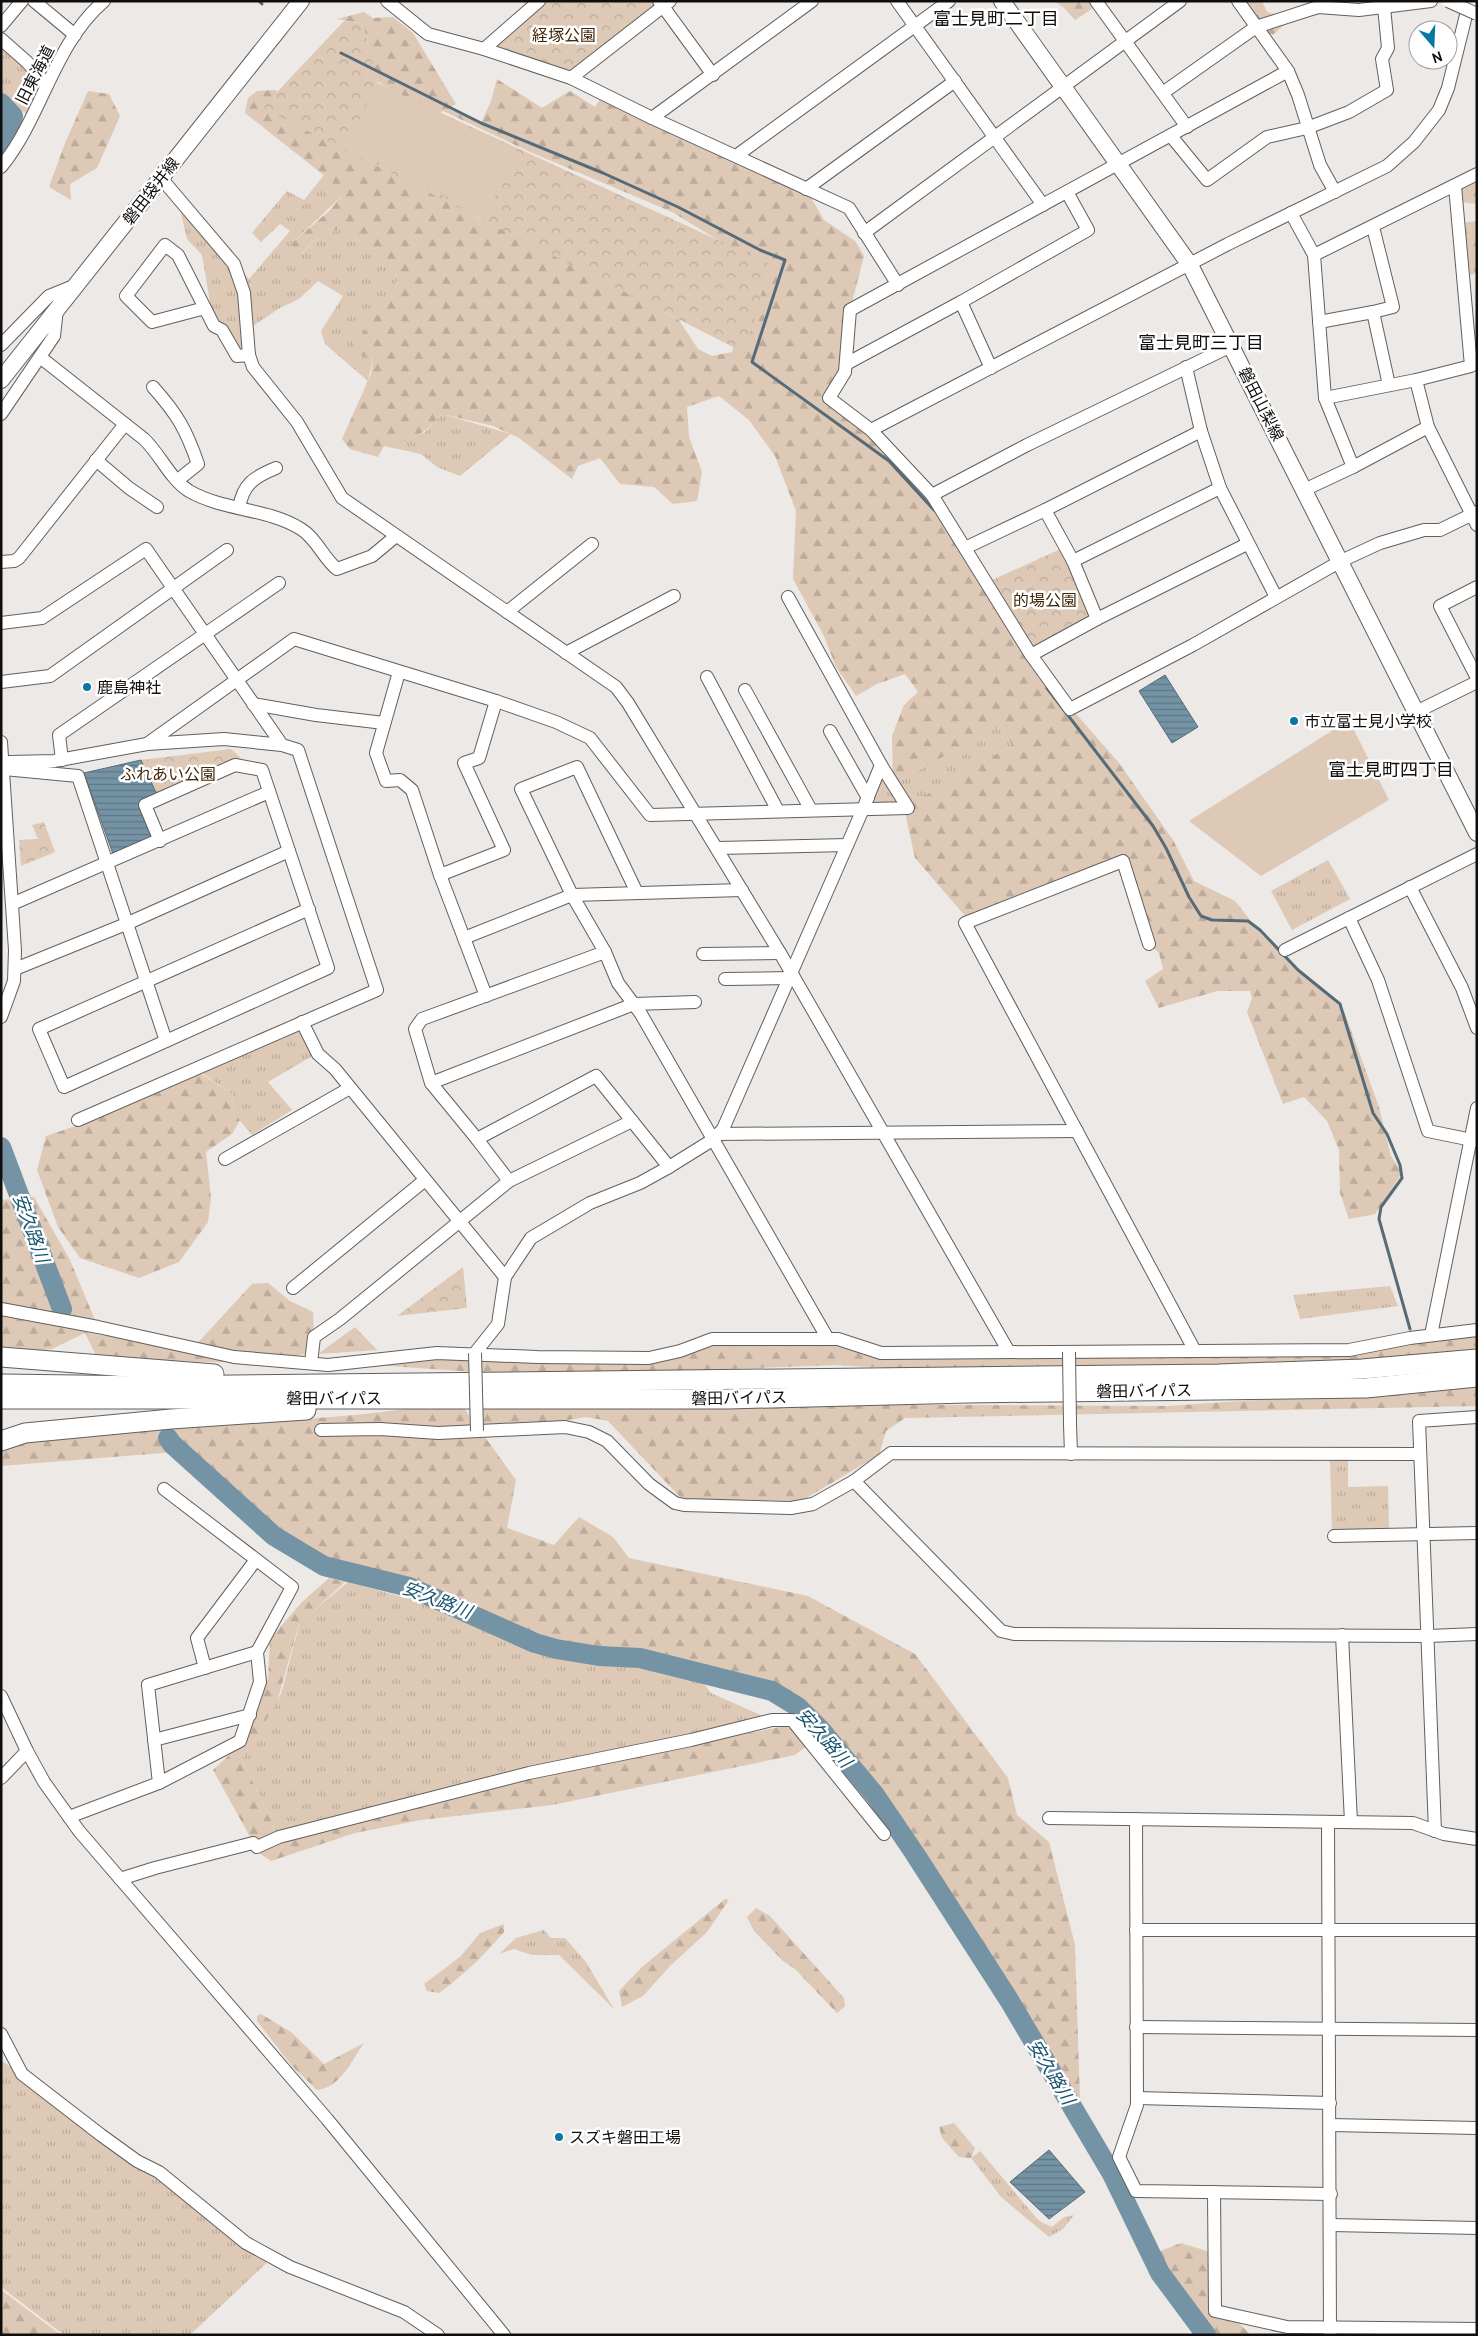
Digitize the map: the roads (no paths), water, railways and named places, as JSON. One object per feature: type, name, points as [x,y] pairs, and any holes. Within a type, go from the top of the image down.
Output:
[{"type":"highway","points":[[1,1357],[419,1390]]},
{"type":"highway","name":"磐田バイパス","points":[[1,1399],[108,1399],[152,1393],[419,1390],[725,1381],[1218,1374],[1362,1369],[1477,1359]]},
{"type":"highway","name":"磐田バイパス","points":[[419,1390],[728,1399],[968,1393],[1366,1388],[1477,1377]]},
{"type":"highway","name":"磐田バイパス","points":[[1,1384],[92,1384],[152,1393]]},
{"type":"highway","points":[[1,1435],[419,1390]]},
{"type":"highway","points":[[1,1441],[25,1433]]},
{"type":"main road","name":"磐田袋井線","points":[[1,380],[301,1]]},
{"type":"main road","name":"磐田山梨線","points":[[1002,1],[1120,164],[1190,265],[1477,833]]},
{"type":"street","points":[[34,1],[75,35]]},
{"type":"street","name":"旧東海道","points":[[1,167],[25,133],[47,85],[75,35],[104,1]]},
{"type":"street","points":[[387,1],[428,34],[484,49],[571,78],[652,118],[849,208],[898,284]]},
{"type":"street","points":[[484,49],[539,1]]},
{"type":"street","points":[[652,118],[812,1]]},
{"type":"street","points":[[897,1],[995,135],[1043,205]]},
{"type":"street","points":[[736,156],[949,1]]},
{"type":"street","points":[[1096,1],[1164,92],[1187,127]]},
{"type":"street","points":[[1238,1],[1288,71],[1298,95],[1320,165],[1335,192]]},
{"type":"street","points":[[1164,92],[1256,27],[1317,4],[1359,10],[1431,1]]},
{"type":"street","points":[[1448,1],[1477,14]]},
{"type":"street","points":[[872,430],[1291,213],[1387,166],[1429,124],[1439,110],[1448,88],[1468,7],[1472,1]]},
{"type":"street","points":[[1,26],[20,2]]},
{"type":"street","points":[[864,233],[1178,2]]},
{"type":"street","points":[[571,78],[664,3],[713,75]]},
{"type":"street","points":[[1172,136],[1207,180],[1267,137],[1307,128],[1349,112],[1388,90],[1382,59],[1388,48],[1384,7]]},
{"type":"street","points":[[1,39],[27,62],[47,85]]},
{"type":"street","points":[[1288,71],[850,310],[845,372],[829,398],[872,430],[932,495],[1032,654],[1070,709],[1193,644],[1341,561],[1380,543],[1424,530],[1440,530],[1475,517],[1428,428],[1416,380]]},
{"type":"street","points":[[806,190],[955,82]]},
{"type":"street","points":[[1314,255],[1477,174]]},
{"type":"street","points":[[161,178],[234,264],[244,293],[249,355],[257,375],[297,422],[342,498],[616,687],[697,813],[780,953],[790,976],[1009,1352]]},
{"type":"street","points":[[1325,398],[1416,380],[1474,366],[1455,186]]},
{"type":"street","points":[[846,364],[1088,230],[1067,192]]},
{"type":"street","points":[[1291,213],[1314,255],[1325,398],[1353,467]]},
{"type":"street","points":[[1319,322],[1393,307],[1373,227]]},
{"type":"street","points":[[205,308],[152,322],[126,296],[165,245],[178,255],[205,308],[214,326],[222,330],[237,356],[249,355]]},
{"type":"street","points":[[1,345],[48,296],[76,284]]},
{"type":"street","points":[[961,302],[991,368]]},
{"type":"street","points":[[1,414],[54,336],[57,309]]},
{"type":"street","points":[[1372,312],[1389,385]]},
{"type":"street","points":[[932,495],[1026,444],[1231,346]]},
{"type":"street","points":[[40,357],[156,451],[188,490],[216,504],[270,516],[303,530],[337,570],[372,556],[396,536]]},
{"type":"street","points":[[1186,367],[1201,431],[1220,488],[1276,598]]},
{"type":"street","points":[[153,387],[187,431],[198,464],[178,480]]},
{"type":"street","points":[[1,562],[14,561],[19,558],[125,424]]},
{"type":"street","points":[[1304,490],[1428,428]]},
{"type":"street","points":[[965,548],[1201,431]]},
{"type":"street","points":[[96,460],[129,488],[157,507]]},
{"type":"street","points":[[239,508],[242,492],[262,474],[276,468]]},
{"type":"street","points":[[1073,561],[1220,488]]},
{"type":"street","points":[[1045,510],[1073,561],[1096,619]]},
{"type":"street","points":[[507,612],[592,544]]},
{"type":"street","points":[[1032,654],[1096,619],[1247,544]]},
{"type":"street","points":[[1,623],[42,618],[146,549],[282,745]]},
{"type":"street","points":[[1,682],[50,676],[174,590],[227,550]]},
{"type":"street","points":[[62,760],[59,735],[279,583]]},
{"type":"street","points":[[1416,712],[1477,680],[1440,606],[1477,587]]},
{"type":"street","points":[[566,653],[674,596]]},
{"type":"street","points":[[147,744],[294,639],[496,701],[556,722],[590,738],[650,815],[811,810],[866,803],[908,808],[788,597]]},
{"type":"street","points":[[399,672],[376,752],[379,766],[386,781],[400,780],[412,790],[440,875],[486,996]]},
{"type":"street","points":[[706,677],[778,811]]},
{"type":"street","points":[[745,690],[811,810]]},
{"type":"street","points":[[440,875],[504,850],[464,763],[479,758],[496,701]]},
{"type":"street","points":[[253,704],[316,715],[384,723]]},
{"type":"street","points":[[830,731],[866,803]]},
{"type":"street","points":[[4,765],[62,760],[147,744],[224,739],[282,745],[298,750],[377,990],[78,1120]]},
{"type":"street","points":[[1,742],[4,765],[3,794],[15,969],[14,981],[1,1017]]},
{"type":"street","points":[[4,765],[78,776],[166,1041]]},
{"type":"street","points":[[160,841],[145,805],[235,765],[262,770],[328,968],[64,1086],[39,1028],[308,910]]},
{"type":"street","points":[[477,1432],[475,1353],[498,1324],[505,1277],[531,1238],[590,1203],[640,1183],[670,1167],[716,1137],[723,1129],[882,765]]},
{"type":"street","points":[[637,893],[577,767],[521,789],[572,895],[605,952],[618,983],[634,1004],[716,1137],[828,1339]]},
{"type":"street","points":[[12,904],[269,792]]},
{"type":"street","points":[[717,848],[848,845]]},
{"type":"street","points":[[15,969],[126,924],[289,851]]},
{"type":"street","points":[[1284,950],[1477,854]]},
{"type":"street","points":[[1149,944],[1123,861],[965,923],[1195,1351]]},
{"type":"street","points":[[1410,887],[1462,988],[1477,1028]]},
{"type":"street","points":[[464,938],[572,895],[742,890]]},
{"type":"street","points":[[1349,918],[1378,980],[1428,1131],[1474,1140]]},
{"type":"street","points":[[509,1181],[431,1083],[415,1029],[422,1019],[605,952]]},
{"type":"street","points":[[703,954],[780,953]]},
{"type":"street","points":[[724,979],[790,976]]},
{"type":"street","points":[[431,1083],[634,1004],[695,1002]]},
{"type":"street","points":[[302,1022],[318,1054],[335,1069],[505,1277]]},
{"type":"street","points":[[477,1139],[596,1076],[670,1167]]},
{"type":"street","points":[[225,1159],[350,1088]]},
{"type":"street","points":[[1431,1336],[1474,1140],[1477,1108]]},
{"type":"street","points":[[311,1363],[314,1337],[340,1319],[509,1181],[632,1121]]},
{"type":"street","points":[[716,1137],[1077,1131]]},
{"type":"street","points":[[293,1288],[425,1180]]},
{"type":"street","points":[[1,1309],[98,1327],[234,1357],[328,1365],[438,1352],[537,1357],[650,1358],[680,1352],[712,1339],[838,1339],[881,1353],[1349,1350],[1477,1330]]},
{"type":"street","points":[[1069,1352],[1070,1454]]},
{"type":"street","points":[[1435,1831],[1429,1636],[1419,1454],[1419,1421],[1477,1417]]},
{"type":"street","points":[[321,1430],[477,1432],[565,1427],[589,1432],[607,1441],[649,1484],[675,1503],[791,1508],[813,1504],[854,1481],[891,1453],[1419,1454]]},
{"type":"street","points":[[854,1481],[1001,1631],[1023,1634],[1429,1636],[1477,1634]]},
{"type":"street","points":[[69,1817],[159,1783],[240,1741],[260,1682],[257,1652],[292,1587],[255,1561],[164,1489]]},
{"type":"street","points":[[1334,1536],[1477,1533]]},
{"type":"street","points":[[204,1668],[197,1638],[255,1561]]},
{"type":"street","points":[[1342,1635],[1351,1822]]},
{"type":"street","points":[[159,1783],[148,1685],[257,1652]]},
{"type":"street","points":[[1,1696],[44,1782],[69,1817],[327,2119],[504,2335]]},
{"type":"street","points":[[154,1740],[250,1715]]},
{"type":"street","points":[[120,1879],[245,1845],[253,1844],[257,1847],[278,1837],[529,1773],[691,1740],[772,1720],[792,1720],[884,1834]]},
{"type":"street","points":[[1,1778],[27,1751]]},
{"type":"street","points":[[1049,1818],[1413,1823],[1435,1831],[1477,1839]]},
{"type":"street","points":[[1136,1819],[1137,2105],[1119,2157],[1136,2191],[1331,2194]]},
{"type":"street","points":[[1328,1822],[1331,2194],[1330,2331]]},
{"type":"street","points":[[1136,1930],[1477,1930]]},
{"type":"street","points":[[1136,2027],[1477,2030]]},
{"type":"street","points":[[1,2034],[22,2074],[137,2161],[159,2172],[246,2244],[290,2267],[404,2312],[438,2335]]},
{"type":"street","points":[[1137,2098],[1330,2102]]},
{"type":"street","points":[[1330,2125],[1477,2128]]},
{"type":"street","points":[[1214,2192],[1215,2311],[1288,2327],[1330,2331],[1477,2329]]},
{"type":"street","points":[[1330,2225],[1477,2228]]},
{"type":"water","points":[[1165,675],[1198,727],[1172,743],[1139,691]]},
{"type":"water","points":[[141,760],[158,797],[142,805],[153,834],[150,840],[113,854],[84,773]]},
{"type":"water","points":[[1049,2150],[1085,2192],[1049,2219],[1010,2182]]},
{"type":"waterway","points":[[259,1],[262,4]]},
{"type":"waterway","points":[[341,53],[481,123],[603,173],[678,207],[760,250],[785,260],[752,362],[889,461],[934,510]]},
{"type":"waterway","name":"安久路川","points":[[1,103],[13,116],[8,132],[1,144]]},
{"type":"waterway","points":[[1047,688],[1153,826],[1166,848],[1189,897],[1201,916],[1212,920],[1248,921],[1260,930],[1298,970],[1340,1004],[1373,1113],[1387,1134],[1400,1165],[1402,1178],[1381,1207],[1379,1219],[1410,1329]]},
{"type":"waterway","name":"安久路川","points":[[1,1147],[62,1309]]},
{"type":"waterway","name":"安久路川","points":[[168,1438],[172,1444],[274,1536],[324,1566],[409,1587],[535,1643],[556,1649],[599,1656],[640,1658],[772,1691],[798,1707],[820,1729],[875,1795],[915,1854],[1009,2000],[1112,2174],[1160,2273],[1206,2335]]},
{"type":"place","name":"鹿島神社","points":[[87,687]]},
{"type":"place","name":"市立富士見小学校","points":[[1294,721]]},
{"type":"place","name":"スズキ磐田工場","points":[[559,2137]]},
{"type":"district","name":"富士見町二丁目","points":[[996,19]]},
{"type":"district","name":"富士見町三丁目","points":[[1201,343]]},
{"type":"district","name":"富士見町四丁目","points":[[1391,770]]},
{"type":"park label","name":"経塚公園","points":[[564,35]]},
{"type":"park label","name":"的場公園","points":[[1045,600]]},
{"type":"park label","name":"ふれあい公園","points":[[168,774]]}]
